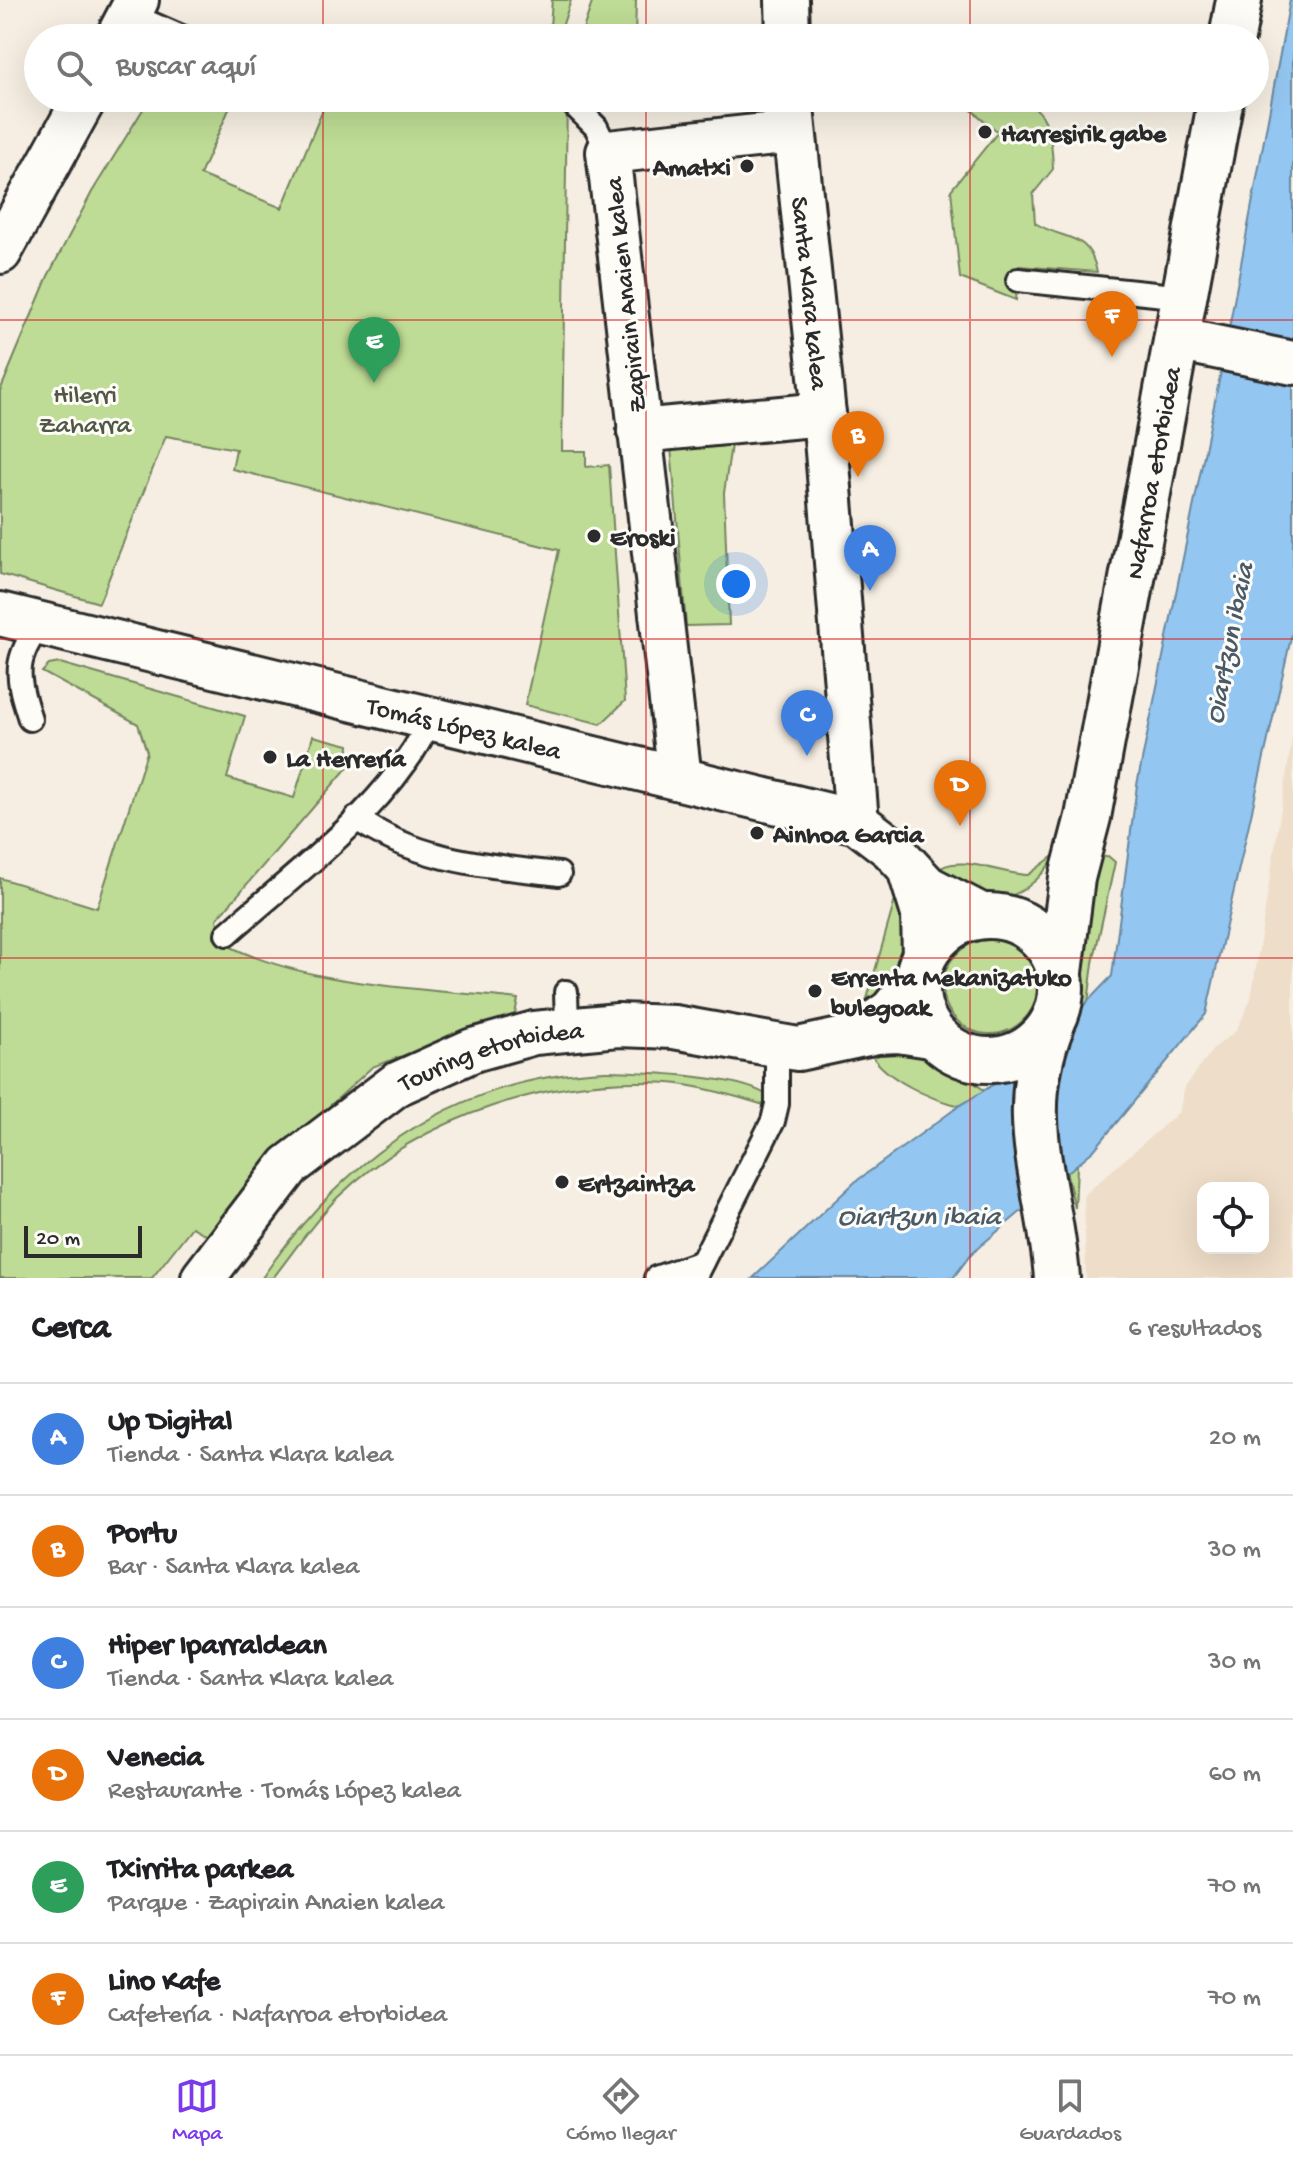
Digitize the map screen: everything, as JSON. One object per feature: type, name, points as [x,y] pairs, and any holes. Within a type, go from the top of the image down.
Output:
[{"type":"main road","points":[[1235,24],[1239,0]]},
{"type":"main road","name":"Nafarroa etorbidea","points":[[1060,972],[1066,910],[1079,847],[1195,343],[1184,297],[1218,112]]},
{"type":"main road","name":"Nafarroa etorbidea","points":[[999,918],[1051,887],[1079,847]]},
{"type":"main road","points":[[1033,1133],[1007,1092],[955,1047],[921,1010],[921,968],[942,933],[954,925],[999,918],[1038,935],[1048,946],[1060,972],[1061,998],[1035,1077],[1033,1133],[1045,1183],[1056,1265]]},
{"type":"main road","points":[[955,1047],[1010,1057],[1035,1043],[1053,1022]]},
{"type":"street","points":[[787,0],[788,24]]},
{"type":"street","points":[[0,252],[77,112]]},
{"type":"street","name":"Zapirain Anaien kalea","points":[[680,779],[608,152],[792,115]]},
{"type":"street","name":"Santa Klara kalea","points":[[792,115],[824,414],[857,822]]},
{"type":"street","points":[[1195,343],[1293,363]]},
{"type":"street","name":"Zapirain Anaien kalea","points":[[639,431],[824,414]]},
{"type":"street","name":"Tomás López kalea","points":[[0,614],[857,822],[891,848],[910,872],[945,899],[999,918]]},
{"type":"street","name":"Tomás López kalea","points":[[910,872],[923,914],[921,968]]},
{"type":"street","name":"Touring etorbidea","points":[[857,1035],[891,1011],[921,968]]},
{"type":"street","name":"Touring etorbidea","points":[[208,1276],[289,1166],[397,1084],[566,1010],[674,1027],[777,1048],[830,1045],[857,1035],[898,1031],[955,1047]]},
{"type":"lane","points":[[126,12],[153,24]]},
{"type":"lane","points":[[581,112],[596,127],[608,152]]},
{"type":"lane","points":[[1018,280],[1184,297]]},
{"type":"lane","points":[[30,719],[22,694],[22,648],[41,623]]},
{"type":"lane","points":[[227,934],[389,788],[417,750],[431,718]]},
{"type":"lane","points":[[356,818],[369,828],[450,861],[559,874]]},
{"type":"lane","points":[[656,1278],[698,1270],[773,1121],[777,1104],[777,1048]]},
{"type":"shaded area","points":[[1293,733],[1293,1278],[1086,1278],[1084,1195],[1179,1112],[1185,1086],[1214,1048],[1236,1031],[1251,999]]},
{"type":"green space","points":[[552,0],[571,0],[563,24],[550,24]]},
{"type":"green space","points":[[593,0],[636,0],[635,24],[585,24]]},
{"type":"green space","name":"Hilerri Zaharra","points":[[141,112],[228,112],[200,175],[282,208],[322,112],[567,112],[562,451],[586,451],[586,467],[609,465],[625,701],[601,724],[525,705],[559,550],[232,469],[236,449],[166,436],[99,603],[0,574],[0,391],[48,276],[92,192]]},
{"type":"green space","points":[[974,112],[1038,112],[1042,116],[1048,128],[1053,169],[1033,194],[1035,223],[1081,243],[1088,249],[1097,272],[1019,266],[1016,300],[960,278],[951,190],[998,132]]},
{"type":"green space","points":[[731,445],[724,493],[729,625],[686,626],[671,447]]},
{"type":"green space","points":[[60,663],[245,716],[227,778],[294,798],[313,736],[349,745],[348,767],[217,919],[221,942],[254,957],[327,977],[518,999],[515,1014],[372,1067],[293,1140],[222,1218],[210,1237],[192,1227],[152,1278],[0,1278],[0,878],[97,908],[147,752],[138,724],[42,672],[49,665]]},
{"type":"green space","points":[[1056,854],[1044,872],[1027,887],[997,899],[974,895],[937,871],[945,866],[968,864],[1028,875]]},
{"type":"green space","points":[[1108,856],[1115,862],[1093,963],[1083,1042],[1075,1208],[1058,1138],[1083,983],[1073,946],[1076,907],[1100,858]]},
{"type":"green space","points":[[897,893],[906,935],[906,960],[901,971],[863,1013]]},
{"type":"green space","points":[[990,940],[1008,944],[1023,954],[1033,969],[1037,987],[1033,1005],[1023,1020],[1008,1030],[990,1034],[972,1030],[957,1020],[947,1005],[943,987],[947,969],[957,954],[972,944]]},
{"type":"green space","points":[[895,1047],[936,1059],[994,1098],[961,1106],[909,1086],[886,1071],[871,1054]]},
{"type":"green space","points":[[606,1071],[693,1076],[741,1085],[771,1099],[770,1107],[694,1087],[625,1082],[580,1086],[492,1106],[409,1143],[372,1168],[329,1206],[273,1278],[262,1278],[294,1234],[330,1195],[368,1160],[408,1131],[453,1107],[500,1089],[551,1077]]},
{"type":"water","name":"Oiartzun ibaia","points":[[1290,0],[1293,0],[1293,629],[1206,1014],[1094,1150],[972,1253],[953,1278],[753,1278],[855,1182],[959,1106],[1028,1063],[1112,976],[1137,785],[1222,366]]},
{"type":"place","name":"Harresirik gabe","points":[[985,132]]},
{"type":"place","name":"Amatxi","points":[[747,166]]},
{"type":"place","name":"Lino Kafe","points":[[1112,357]]},
{"type":"place","name":"Txirrita parkea","points":[[374,383]]},
{"type":"place","name":"Portu","points":[[858,477]]},
{"type":"place","name":"Eroski","points":[[594,536]]},
{"type":"place","name":"Up Digital","points":[[870,591]]},
{"type":"place","name":"Hiper Iparraldean","points":[[807,756]]},
{"type":"place","name":"La Herrería","points":[[270,757]]},
{"type":"place","name":"Venecia","points":[[960,826]]},
{"type":"place","name":"Ainhoa Garcia","points":[[757,833]]},
{"type":"place","name":"Errenta Mekanizatuko bulegoak","points":[[815,991]]},
{"type":"place","name":"Ertzaintza","points":[[562,1182]]}]
